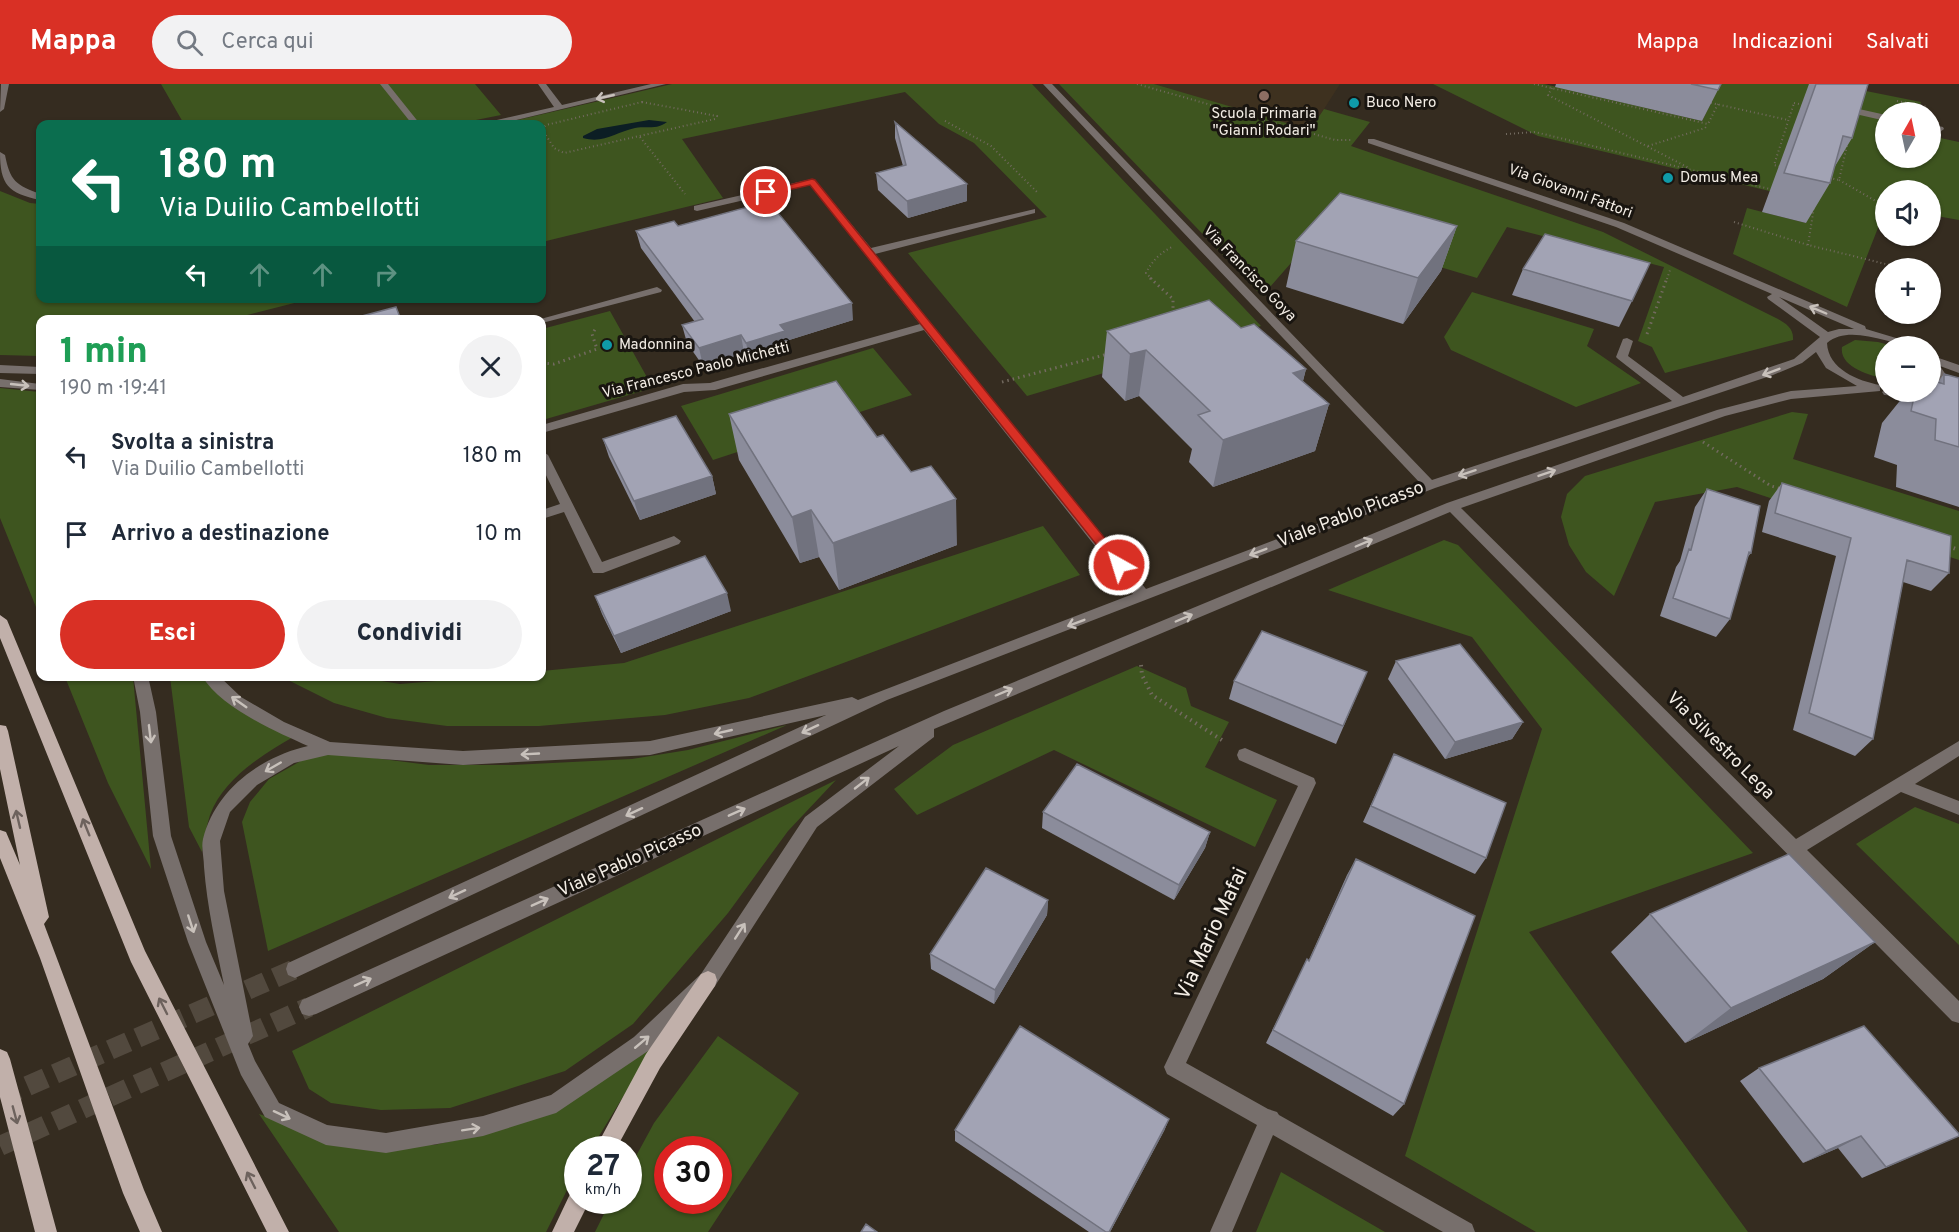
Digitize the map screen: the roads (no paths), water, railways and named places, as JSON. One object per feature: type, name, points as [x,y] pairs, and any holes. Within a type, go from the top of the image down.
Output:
[{"type":"main road","points":[[0,620],[138,956],[278,1232]]},
{"type":"main road","points":[[0,731],[49,958]]},
{"type":"main road","points":[[0,837],[49,958],[134,1194],[151,1232]]},
{"type":"main road","points":[[612,1136],[653,1061],[708,980]]},
{"type":"main road","points":[[0,1059],[46,1232]]},
{"type":"main road","points":[[563,1232],[572,1214]]},
{"type":"street","points":[[0,109],[5,84]]},
{"type":"street","points":[[384,84],[413,120]]},
{"type":"street","points":[[542,84],[560,108]]},
{"type":"street","points":[[508,120],[662,84]]},
{"type":"street","name":"Via Francisco Goya","points":[[1047,84],[1430,485]]},
{"type":"street","points":[[1828,106],[1875,116]]},
{"type":"street","name":"Via Giovanni Fattori","points":[[1371,141],[1609,221],[1872,333]]},
{"type":"street","points":[[0,155],[3,174],[15,188],[36,196]]},
{"type":"street","points":[[697,208],[812,182],[1144,597]]},
{"type":"street","points":[[869,252],[1032,211]]},
{"type":"street","name":"Via Giovanni Fattori","points":[[1755,284],[1824,340]]},
{"type":"street","points":[[546,319],[657,290]]},
{"type":"street","name":"Via Francesco Paolo Michetti","points":[[546,428],[683,388],[711,387],[928,325]]},
{"type":"street","name":"Viale Pablo Picasso","points":[[295,969],[882,696],[1430,485],[1769,373],[1798,361],[1824,340],[1853,331],[1881,336]]},
{"type":"street","name":"Viale Pablo Picasso","points":[[1824,340],[1822,355],[1837,371],[1875,387]]},
{"type":"street","points":[[1626,343],[1622,357],[1681,402]]},
{"type":"street","points":[[1941,363],[1959,369]]},
{"type":"street","points":[[0,369],[36,371]]},
{"type":"street","points":[[0,383],[36,387]]},
{"type":"street","name":"Viale Pablo Picasso","points":[[309,1007],[950,715],[1452,506],[1721,413],[1791,395],[1875,390]]},
{"type":"street","name":"Viale Pablo Picasso","points":[[1941,391],[1959,391]]},
{"type":"street","points":[[546,463],[597,569],[674,541]]},
{"type":"street","points":[[546,514],[567,506]]},
{"type":"street","name":"Via Silvestro Lega","points":[[1452,506],[1959,1014]]},
{"type":"street","points":[[141,681],[148,712],[162,836],[197,942],[248,1068]]},
{"type":"street","name":"Viale Pablo Picasso","points":[[214,681],[236,701],[278,726],[328,748],[463,758],[650,748],[882,696]]},
{"type":"street","name":"Viale Pablo Picasso","points":[[248,1068],[272,1110],[326,1135],[386,1143],[483,1126],[556,1102],[641,1044],[708,980],[811,822],[950,715]]},
{"type":"street","points":[[248,1068],[215,891],[211,841],[223,808],[251,780],[290,757],[328,748]]},
{"type":"street","points":[[1795,849],[1959,748]]},
{"type":"street","name":"Via Mario Mafai","points":[[1245,755],[1308,783],[1174,1066],[1270,1119]]},
{"type":"street","points":[[1900,785],[1959,808]]},
{"type":"street","points":[[1221,1232],[1270,1119],[1464,1232]]},
{"type":"water","points":[[649,120],[667,122],[656,127],[635,128],[604,139],[583,138],[597,129]]},
{"type":"tunnel","points":[[0,1098],[295,969]]},
{"type":"tunnel","points":[[0,1146],[309,1007]]},
{"type":"place","name":"Scuola Primaria \"Gianni Rodari\"","points":[[1264,96]]},
{"type":"place","name":"Buco Nero","points":[[1354,103]]},
{"type":"place","name":"Domus Mea","points":[[1668,178]]},
{"type":"place","name":"Madonnina","points":[[607,345]]}]
